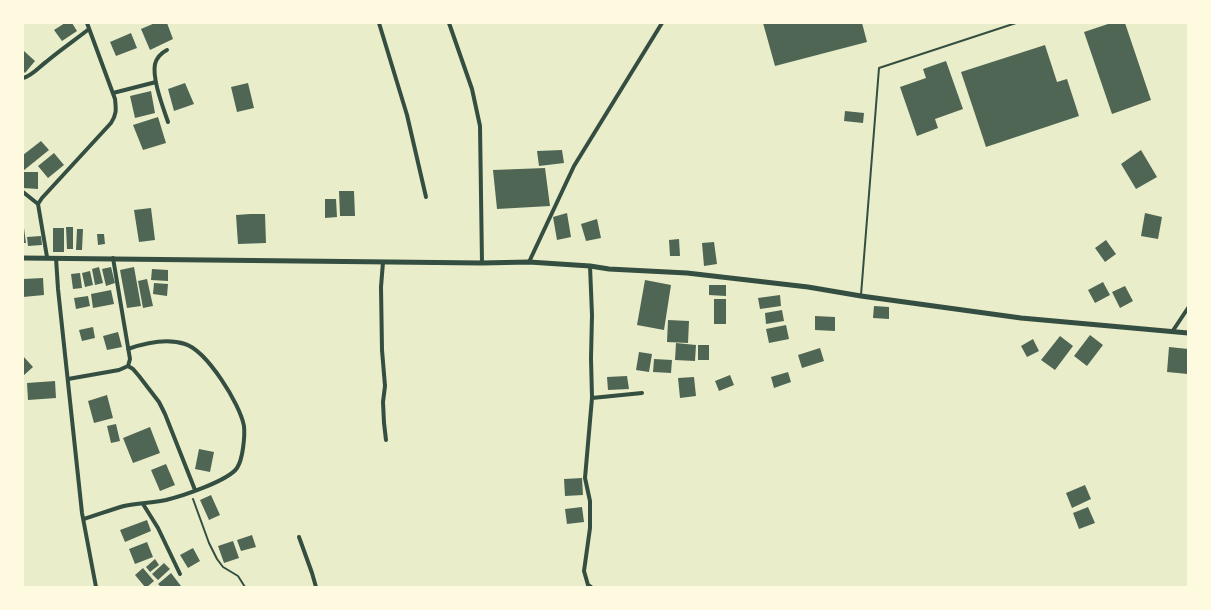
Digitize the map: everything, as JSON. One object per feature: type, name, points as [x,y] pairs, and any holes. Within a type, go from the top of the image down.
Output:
[{"type":"street","points":[[38,204],[116,117],[113,93],[87,23]]},
{"type":"street","points":[[379,23],[407,115],[426,197]]},
{"type":"street","points":[[449,23],[472,89],[480,126],[482,263]]},
{"type":"street","points":[[529,262],[574,166],[662,23]]},
{"type":"street","points":[[23,78],[34,72],[89,29]]},
{"type":"street","points":[[167,50],[158,57],[155,64],[155,75],[168,122]]},
{"type":"street","points":[[113,93],[156,82]]},
{"type":"street","points":[[23,192],[38,204],[47,257]]},
{"type":"street","points":[[23,258],[47,257],[482,263],[529,262],[590,266],[609,269],[695,274],[808,287],[861,296],[1021,318],[1188,333]]},
{"type":"street","points":[[56,258],[58,290],[84,519],[96,587]]},
{"type":"street","points":[[113,258],[130,358],[128,366]]},
{"type":"street","points":[[383,262],[381,287],[382,350],[385,386],[383,402],[386,440]]},
{"type":"street","points":[[590,266],[592,315],[592,398],[586,470],[590,501],[590,528],[584,571],[588,584],[591,587]]},
{"type":"street","points":[[1172,332],[1188,308]]},
{"type":"street","points":[[84,519],[125,506],[166,500],[193,491],[228,476],[237,468],[241,457],[244,426],[224,384],[206,360],[194,349],[184,344],[160,341],[143,344],[128,349]]},
{"type":"street","points":[[68,379],[119,370],[128,366]]},
{"type":"street","points":[[128,366],[140,376],[165,414],[193,491]]},
{"type":"street","points":[[592,398],[642,393]]},
{"type":"street","points":[[144,504],[158,528],[180,574]]},
{"type":"street","points":[[299,537],[316,587]]},
{"type":"lane","points":[[861,296],[879,68],[1008,24],[1016,23]]},
{"type":"path","points":[[193,491],[209,543],[217,559],[223,567],[238,576],[246,587]]},
{"type":"building","points":[[65,23],[72,23],[77,31],[62,41],[54,30]]},
{"type":"building","points":[[155,23],[167,23],[173,39],[150,50],[141,29]]},
{"type":"building","points":[[763,23],[862,23],[867,42],[775,66]]},
{"type":"building","points":[[1111,23],[1125,23],[1151,100],[1112,114],[1084,32]]},
{"type":"building","points":[[131,33],[137,48],[116,56],[110,42]]},
{"type":"building","points":[[1045,45],[1057,82],[1067,79],[1079,116],[986,147],[961,72]]},
{"type":"building","points":[[24,51],[35,61],[25,73],[23,71]]},
{"type":"building","points":[[946,61],[963,109],[935,119],[938,128],[917,136],[900,87],[926,78],[923,69]]},
{"type":"building","points":[[185,83],[194,104],[174,111],[168,89]]},
{"type":"building","points":[[248,83],[254,108],[237,112],[231,87]]},
{"type":"building","points":[[151,91],[155,113],[135,118],[130,96]]},
{"type":"building","points":[[845,111],[864,113],[863,123],[844,121]]},
{"type":"building","points":[[158,117],[166,143],[143,150],[133,125]]},
{"type":"building","points":[[41,141],[49,150],[23,171],[23,155]]},
{"type":"building","points":[[562,150],[564,163],[539,166],[537,151]]},
{"type":"building","points":[[1141,150],[1157,177],[1136,189],[1121,164]]},
{"type":"building","points":[[54,153],[64,165],[48,178],[38,166]]},
{"type":"building","points":[[545,168],[550,206],[497,209],[493,170]]},
{"type":"building","points":[[23,172],[38,172],[38,189],[23,188]]},
{"type":"building","points":[[339,191],[354,191],[355,216],[340,216]]},
{"type":"building","points":[[325,199],[336,199],[337,217],[325,218]]},
{"type":"building","points":[[151,208],[155,240],[139,242],[134,210]]},
{"type":"building","points":[[567,213],[571,237],[557,240],[553,217]]},
{"type":"building","points":[[1145,213],[1162,217],[1158,239],[1141,236]]},
{"type":"building","points":[[265,214],[266,243],[238,244],[236,215]]},
{"type":"building","points":[[597,219],[601,238],[586,241],[581,224]]},
{"type":"building","points":[[66,227],[73,227],[73,249],[67,249]]},
{"type":"building","points":[[24,228],[26,243],[23,243]]},
{"type":"building","points":[[53,228],[64,228],[64,252],[53,252]]},
{"type":"building","points":[[77,229],[83,229],[82,250],[76,250]]},
{"type":"building","points":[[97,234],[104,234],[105,244],[98,245]]},
{"type":"building","points":[[41,236],[42,245],[28,246],[27,237]]},
{"type":"building","points":[[679,239],[680,256],[670,256],[669,240]]},
{"type":"building","points":[[1106,240],[1116,254],[1105,262],[1095,248]]},
{"type":"building","points":[[714,242],[717,264],[704,266],[702,243]]},
{"type":"building","points":[[99,267],[103,283],[95,285],[92,269]]},
{"type":"building","points":[[111,267],[115,283],[106,286],[102,269]]},
{"type":"building","points":[[134,267],[141,306],[127,308],[120,270]]},
{"type":"building","points":[[152,269],[168,270],[168,281],[151,280]]},
{"type":"building","points":[[90,271],[93,285],[85,287],[82,273]]},
{"type":"building","points":[[80,273],[82,288],[73,289],[71,274]]},
{"type":"building","points":[[43,278],[44,295],[23,297],[23,279]]},
{"type":"building","points":[[147,279],[153,306],[143,308],[138,281]]},
{"type":"building","points":[[645,280],[671,285],[664,330],[637,325]]},
{"type":"building","points":[[1103,282],[1110,295],[1095,303],[1088,290]]},
{"type":"building","points":[[154,283],[168,284],[167,296],[153,294]]},
{"type":"building","points":[[709,285],[726,285],[726,296],[709,295]]},
{"type":"building","points":[[1125,286],[1133,301],[1120,308],[1112,292]]},
{"type":"building","points":[[111,290],[114,304],[93,308],[91,294]]},
{"type":"building","points":[[780,295],[781,306],[760,309],[758,298]]},
{"type":"building","points":[[88,296],[90,306],[76,309],[74,298]]},
{"type":"building","points":[[714,299],[726,299],[726,324],[714,324]]},
{"type":"building","points":[[874,306],[889,307],[889,319],[873,318]]},
{"type":"building","points":[[782,310],[784,321],[766,324],[765,313]]},
{"type":"building","points":[[815,316],[835,317],[835,331],[815,330]]},
{"type":"building","points":[[668,320],[689,321],[688,343],[667,342]]},
{"type":"building","points":[[786,325],[789,339],[769,343],[766,329]]},
{"type":"building","points":[[93,327],[95,338],[82,341],[79,330]]},
{"type":"building","points":[[118,332],[122,347],[107,350],[103,336]]},
{"type":"building","points":[[1090,335],[1103,345],[1087,366],[1074,356]]},
{"type":"building","points":[[1060,336],[1073,346],[1055,370],[1041,360]]},
{"type":"building","points":[[1033,339],[1039,351],[1027,357],[1021,346]]},
{"type":"building","points":[[676,343],[696,345],[695,361],[675,360]]},
{"type":"building","points":[[698,345],[709,345],[709,360],[698,360]]},
{"type":"building","points":[[1169,347],[1188,349],[1188,374],[1167,372]]},
{"type":"building","points":[[820,348],[824,361],[802,368],[798,355]]},
{"type":"building","points":[[639,352],[652,354],[649,372],[636,370]]},
{"type":"building","points":[[23,356],[33,367],[23,376]]},
{"type":"building","points":[[654,359],[672,360],[671,373],[653,372]]},
{"type":"building","points":[[788,372],[791,382],[774,388],[771,377]]},
{"type":"building","points":[[730,375],[734,385],[719,391],[715,381]]},
{"type":"building","points":[[627,376],[629,389],[608,390],[607,377]]},
{"type":"building","points":[[694,377],[696,396],[680,398],[678,378]]},
{"type":"building","points":[[55,381],[56,398],[28,400],[27,383]]},
{"type":"building","points":[[107,395],[113,418],[94,423],[88,401]]},
{"type":"building","points":[[116,424],[120,441],[111,443],[107,426]]},
{"type":"building","points":[[150,427],[160,453],[133,463],[123,438]]},
{"type":"building","points":[[199,449],[214,452],[210,472],[195,469]]},
{"type":"building","points":[[166,464],[175,485],[160,491],[151,470]]},
{"type":"building","points":[[582,478],[583,495],[565,496],[564,479]]},
{"type":"building","points":[[1085,485],[1091,499],[1072,508],[1066,493]]},
{"type":"building","points":[[211,495],[220,515],[209,520],[200,500]]},
{"type":"building","points":[[582,507],[584,522],[567,524],[565,509]]},
{"type":"building","points":[[1088,507],[1095,523],[1079,529],[1073,513]]},
{"type":"building","points":[[147,520],[151,531],[125,542],[120,530]]},
{"type":"building","points":[[252,535],[256,547],[241,551],[237,540]]},
{"type":"building","points":[[233,541],[239,558],[224,563],[218,546]]},
{"type":"building","points":[[147,542],[153,557],[135,564],[129,549]]},
{"type":"building","points":[[193,548],[200,561],[188,568],[180,555]]},
{"type":"building","points":[[155,559],[159,565],[150,572],[146,567]]},
{"type":"building","points":[[164,563],[170,569],[158,580],[152,574]]},
{"type":"building","points":[[143,568],[154,581],[147,587],[145,587],[135,575]]},
{"type":"building","points":[[171,573],[181,586],[161,587],[158,584]]}]
